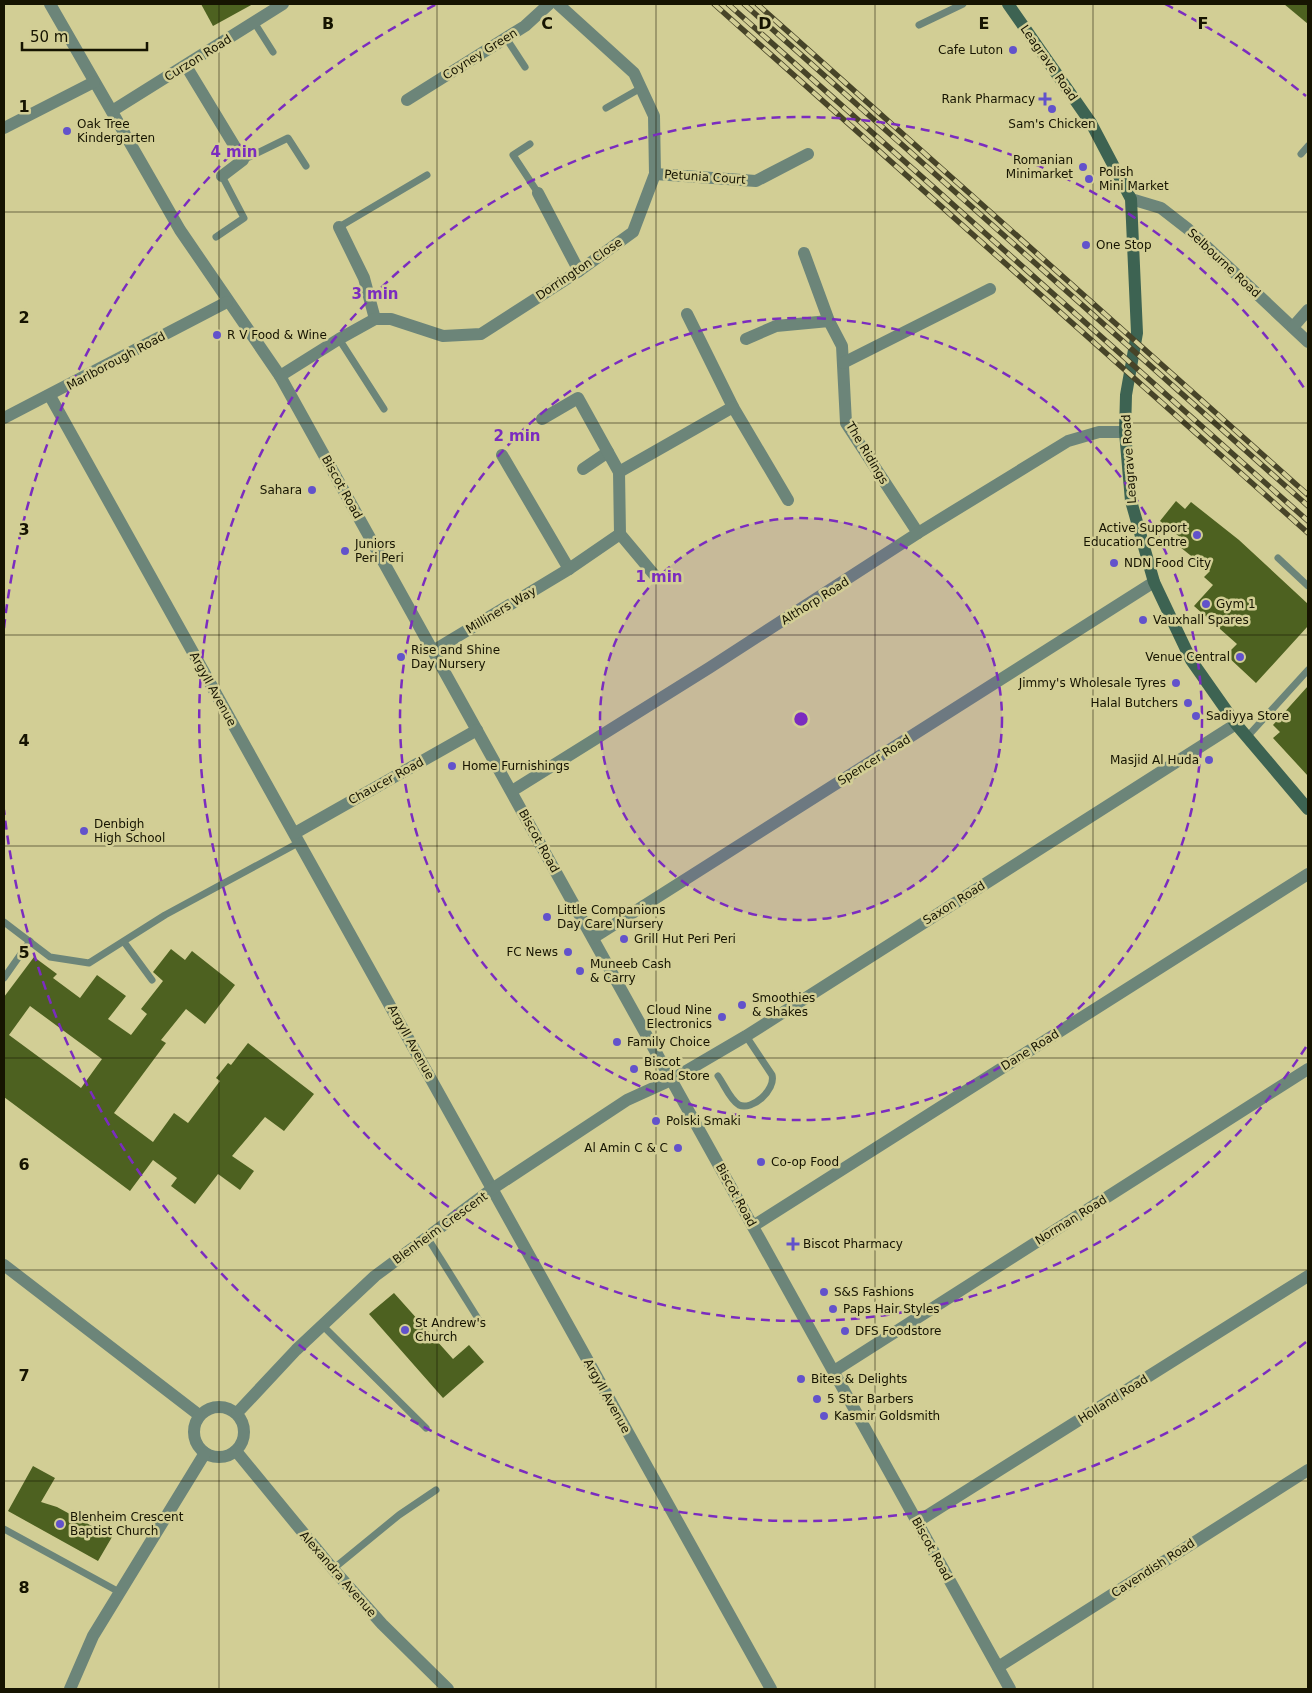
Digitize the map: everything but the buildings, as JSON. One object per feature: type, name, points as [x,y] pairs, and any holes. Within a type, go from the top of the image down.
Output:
[{"type":"main road","name":"Leagrave Road","points":[[1008,4],[1091,124],[1131,199],[1137,333],[1126,395],[1125,432],[1131,501],[1154,582],[1190,660],[1236,724],[1308,809]]},
{"type":"street","name":"Biscot Road","points":[[50,4],[180,230],[227,302],[280,376],[1010,1689]]},
{"type":"street","name":"Curzon Road","points":[[112,111],[254,22],[264,9],[282,4]]},
{"type":"street","name":"Coyney Green","points":[[407,100],[525,26],[549,4]]},
{"type":"street","name":"Dorrington Close","points":[[375,319],[392,319],[444,336],[481,334],[579,272],[633,232],[656,174],[654,116],[634,73],[558,4]]},
{"type":"street","points":[[186,66],[243,160],[222,176]]},
{"type":"street","points":[[4,128],[94,82]]},
{"type":"street","name":"Petunia Court","points":[[656,174],[756,181],[808,154]]},
{"type":"street","points":[[538,193],[579,272]]},
{"type":"street","name":"Selbourne Road","points":[[1131,199],[1161,208],[1188,229],[1308,342]]},
{"type":"street","points":[[280,376],[339,338],[375,319],[364,278],[340,227]]},
{"type":"street","name":"The Ridings","points":[[804,253],[829,321],[842,346],[846,423],[918,533]]},
{"type":"street","points":[[843,364],[990,289]]},
{"type":"street","name":"Marlborough Road","points":[[4,418],[50,396],[227,302]]},
{"type":"street","points":[[1294,327],[1308,310]]},
{"type":"street","points":[[687,314],[733,407],[788,500]]},
{"type":"street","points":[[746,339],[776,326],[829,321]]},
{"type":"street","name":"Argyll Avenue","points":[[50,396],[770,1689]]},
{"type":"street","points":[[542,419],[578,398],[620,472],[620,534],[656,577]]},
{"type":"street","points":[[620,472],[733,407]]},
{"type":"street","name":"Althorp Road","points":[[512,791],[765,633],[918,533],[1068,441],[1099,432],[1125,432]]},
{"type":"street","points":[[583,469],[608,452]]},
{"type":"street","points":[[502,455],[569,569]]},
{"type":"street","name":"Milliners Way","points":[[433,650],[569,569],[620,534]]},
{"type":"street","name":"Spencer Road","points":[[593,938],[1154,582]]},
{"type":"street","name":"Saxon Road","points":[[671,1080],[746,1036],[1236,724]]},
{"type":"street","name":"Chaucer Road","points":[[297,837],[477,730]]},
{"type":"street","name":"Dane Road","points":[[753,1226],[1308,874]]},
{"type":"street","name":"Norman Road","points":[[834,1371],[1308,1069]]},
{"type":"street","name":"Blenheim Crescent","points":[[237,1413],[322,1325],[375,1276],[492,1189],[627,1100],[671,1080]]},
{"type":"street","points":[[4,1266],[199,1415]]},
{"type":"street","name":"Holland Road","points":[[917,1522],[1308,1276]]},
{"type":"street","points":[[222,1406],[237,1413],[245,1428],[241,1445],[236,1451],[221,1457],[205,1453],[199,1447],[194,1431],[199,1415],[206,1410],[222,1406]]},
{"type":"street","name":"Alexandra Avenue","points":[[236,1451],[333,1569],[382,1624],[448,1689]]},
{"type":"street","points":[[70,1689],[94,1636],[122,1593],[158,1528],[205,1453]]},
{"type":"street","name":"Cavendish Road","points":[[998,1667],[1308,1470]]},
{"type":"lane","points":[[919,25],[963,4]]},
{"type":"lane","points":[[254,22],[273,52]]},
{"type":"lane","points":[[506,38],[526,67]]},
{"type":"lane","points":[[606,108],[642,88]]},
{"type":"lane","points":[[243,160],[288,138],[306,166]]},
{"type":"lane","points":[[530,144],[514,155],[538,193]]},
{"type":"lane","points":[[1300,154],[1308,146]]},
{"type":"lane","points":[[340,227],[427,175]]},
{"type":"lane","points":[[216,237],[244,218],[222,176]]},
{"type":"lane","points":[[339,338],[384,409]]},
{"type":"lane","points":[[1278,558],[1308,586]]},
{"type":"lane","points":[[1247,737],[1308,670]]},
{"type":"lane","points":[[4,922],[50,957],[89,963],[165,915],[297,837]]},
{"type":"lane","points":[[4,978],[30,941]]},
{"type":"lane","points":[[124,942],[152,980]]},
{"type":"lane","points":[[718,1076],[734,1101],[741,1106],[747,1106],[768,1094],[773,1081],[772,1075],[746,1036]]},
{"type":"lane","points":[[427,1237],[482,1326]]},
{"type":"lane","points":[[322,1325],[426,1428]]},
{"type":"lane","points":[[333,1569],[399,1515],[436,1490]]},
{"type":"lane","points":[[4,1529],[122,1593]]},
{"type":"railway","points":[[714,4],[1308,533]]},
{"type":"railway","points":[[728,4],[1308,521]]},
{"type":"railway","points":[[744,4],[1308,506]]},
{"type":"railway","points":[[757,4],[1308,495]]},
{"type":"place","name":"Cafe Luton","points":[[1013,50]]},
{"type":"place","name":"Rank Pharmacy","points":[[1045,99]]},
{"type":"place","name":"Sam's Chicken","points":[[1052,109]]},
{"type":"place","name":"Oak Tree Kindergarten","points":[[67,131]]},
{"type":"place","name":"Romanian Minimarket","points":[[1083,167]]},
{"type":"place","name":"Polish Mini Market","points":[[1089,179]]},
{"type":"place","name":"One Stop","points":[[1086,245]]},
{"type":"place","name":"R V Food & Wine","points":[[217,335]]},
{"type":"place","name":"Sahara","points":[[312,490]]},
{"type":"place","name":"Active Support Education Centre","points":[[1197,535]]},
{"type":"place","name":"Juniors Peri Peri","points":[[345,551]]},
{"type":"place","name":"NDN Food City","points":[[1114,563]]},
{"type":"place","name":"Gym 1","points":[[1206,604]]},
{"type":"place","name":"Vauxhall Spares","points":[[1143,620]]},
{"type":"place","name":"Rise and Shine Day Nursery","points":[[401,657]]},
{"type":"place","name":"Venue Central","points":[[1240,657]]},
{"type":"place","name":"Jimmy's Wholesale Tyres","points":[[1176,683]]},
{"type":"place","name":"Halal Butchers","points":[[1188,703]]},
{"type":"place","name":"Sadiyya Store","points":[[1196,716]]},
{"type":"place","name":"Masjid Al Huda","points":[[1209,760]]},
{"type":"place","name":"Home Furnishings","points":[[452,766]]},
{"type":"place","name":"Denbigh High School","points":[[84,831]]},
{"type":"place","name":"Little Companions Day Care Nursery","points":[[547,917]]},
{"type":"place","name":"Grill Hut Peri Peri","points":[[624,939]]},
{"type":"place","name":"FC News","points":[[568,952]]},
{"type":"place","name":"Muneeb Cash & Carry","points":[[580,971]]},
{"type":"place","name":"Smoothies & Shakes","points":[[742,1005]]},
{"type":"place","name":"Cloud Nine Electronics","points":[[722,1017]]},
{"type":"place","name":"Family Choice","points":[[617,1042]]},
{"type":"place","name":"Biscot Road Store","points":[[634,1069]]},
{"type":"place","name":"Polski Smaki","points":[[656,1121]]},
{"type":"place","name":"Al Amin C & C","points":[[678,1148]]},
{"type":"place","name":"Co-op Food","points":[[761,1162]]},
{"type":"place","name":"Biscot Pharmacy","points":[[793,1244]]},
{"type":"place","name":"S&S Fashions","points":[[824,1292]]},
{"type":"place","name":"Paps Hair Styles","points":[[833,1309]]},
{"type":"place","name":"St Andrew's Church","points":[[405,1330]]},
{"type":"place","name":"DFS Foodstore","points":[[845,1331]]},
{"type":"place","name":"Bites & Delights","points":[[801,1379]]},
{"type":"place","name":"5 Star Barbers","points":[[817,1399]]},
{"type":"place","name":"Kasmir Goldsmith","points":[[824,1416]]},
{"type":"place","name":"Blenheim Crescent Baptist Church","points":[[60,1524]]}]
